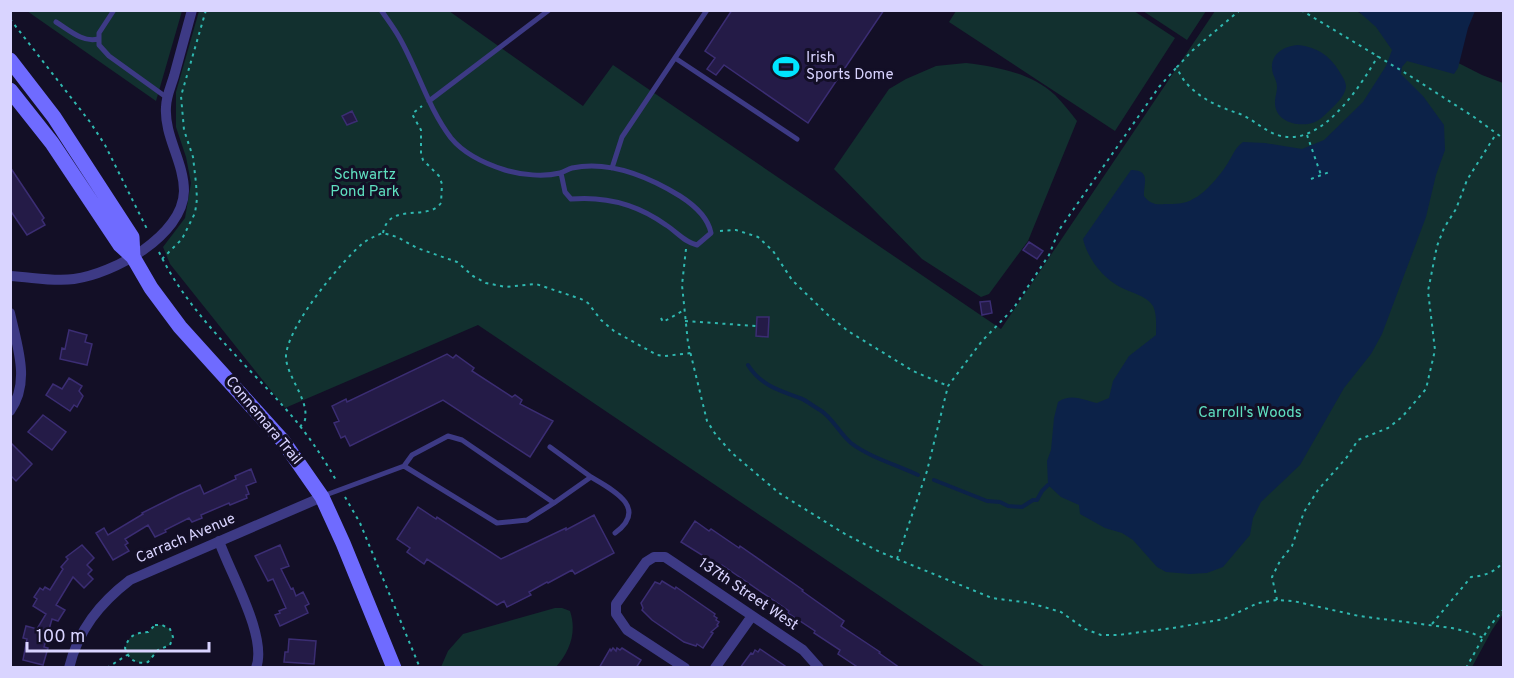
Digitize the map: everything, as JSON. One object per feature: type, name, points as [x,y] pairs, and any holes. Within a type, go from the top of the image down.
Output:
[{"type":"street","points":[[10,276],[57,280],[74,279],[102,272],[134,257],[175,220],[181,207],[184,191],[181,170],[167,125],[166,106],[192,10]]},
{"type":"street","name":"Connemara Trail","points":[[10,60],[54,117],[132,237],[134,257]]},
{"type":"street","name":"Connemara Trail","points":[[10,90],[52,143],[120,245],[134,257],[166,308],[283,441],[322,497],[394,668]]},
{"type":"street","points":[[10,314],[22,376],[20,394],[10,411]]},
{"type":"street","name":"Carrach Avenue","points":[[69,668],[76,643],[88,621],[115,591],[130,580],[322,497]]},
{"type":"street","points":[[219,541],[257,636],[259,654],[256,668]]},
{"type":"street","name":"137th Street West","points":[[686,668],[627,630],[616,614],[616,604],[639,569],[654,557],[665,557],[674,563],[802,650],[818,667]]},
{"type":"street","points":[[714,668],[752,616]]},
{"type":"lane","points":[[114,10],[98,39],[99,45],[109,56],[168,98]]},
{"type":"lane","points":[[381,10],[399,36],[429,101],[452,139],[471,154],[488,164],[518,172],[561,173],[570,168],[579,167],[612,168],[644,176],[683,198],[709,222],[711,233],[697,245],[687,243],[677,232],[659,219],[634,206],[610,199],[571,199],[565,192],[561,173]]},
{"type":"lane","points":[[429,101],[549,10]]},
{"type":"lane","points":[[612,168],[622,137],[707,10]]},
{"type":"lane","points":[[56,22],[84,39],[92,41],[98,39]]},
{"type":"lane","points":[[675,58],[796,139]]},
{"type":"lane","points":[[322,497],[404,466],[412,455],[448,436],[462,440],[554,503]]},
{"type":"lane","points":[[550,447],[624,499],[629,507],[628,519],[624,526],[615,533]]},
{"type":"lane","points":[[404,466],[497,523],[527,520],[591,477]]},
{"type":"path","points":[[162,259],[182,239],[195,213],[196,183],[193,157],[184,130],[182,96],[206,10]]},
{"type":"path","points":[[897,559],[927,471],[948,386],[982,341],[1013,309],[1049,255],[1059,230],[1160,87],[1193,50],[1240,10]]},
{"type":"path","points":[[1301,10],[1385,59],[1503,139]]},
{"type":"path","points":[[10,19],[90,122],[105,145],[162,259],[202,317],[285,408],[318,452],[360,523],[420,668]]},
{"type":"path","points":[[1177,67],[1181,79],[1189,88],[1218,106],[1241,114],[1282,136],[1307,135],[1326,123],[1337,111],[1378,56]]},
{"type":"path","points":[[300,427],[305,420],[305,410],[288,368],[286,351],[304,314],[331,277],[363,244],[382,234],[388,220],[406,213],[433,210],[441,203],[442,184],[439,176],[423,160],[421,130],[412,114],[429,101]]},
{"type":"path","points":[[1277,600],[1272,577],[1280,561],[1292,546],[1305,512],[1318,490],[1347,457],[1358,440],[1388,428],[1402,417],[1426,389],[1435,350],[1428,291],[1437,246],[1444,228],[1456,209],[1467,180],[1497,134]]},
{"type":"path","points":[[1307,135],[1322,175]]},
{"type":"path","points":[[1311,179],[1332,171]]},
{"type":"path","points":[[711,233],[736,230],[758,237],[773,251],[799,287],[848,331],[913,371],[948,386]]},
{"type":"path","points":[[382,234],[397,237],[417,248],[456,262],[486,283],[506,287],[536,284],[581,299],[614,331],[657,355],[691,353]]},
{"type":"path","points":[[687,243],[682,285],[685,321],[707,422],[732,453],[779,493],[845,534],[897,559],[992,598],[1030,603],[1061,612],[1085,629],[1101,635],[1147,631],[1224,619],[1258,603],[1277,600],[1293,601],[1359,616],[1432,624],[1472,633],[1483,638]]},
{"type":"path","points":[[661,318],[663,322],[684,310]]},
{"type":"path","points":[[685,321],[756,326]]},
{"type":"path","points":[[1432,624],[1471,577],[1486,575],[1502,564],[1503,559]]},
{"type":"path","points":[[1466,668],[1503,609]]},
{"type":"path","points":[[155,625],[162,625],[170,629],[173,637],[170,645],[163,650],[158,650],[148,662],[139,663],[127,654],[125,648],[127,642],[135,634],[148,632],[155,625]]},
{"type":"path","points":[[107,668],[127,654]]},
{"type":"green space","points":[[27,11],[182,11],[156,101]]},
{"type":"green space","points":[[199,11],[449,11],[583,106],[613,65],[1001,329],[1215,11],[1356,11],[1482,75],[1503,83],[1503,614],[1472,667],[985,667],[478,325],[285,408],[170,264],[163,247],[185,218],[191,183],[186,157],[176,127],[176,92]]},
{"type":"green space","points":[[956,11],[1134,11],[1175,38],[1115,131],[949,22]]},
{"type":"green space","points":[[1143,11],[1206,11],[1187,40]]},
{"type":"green space","points":[[966,63],[1014,72],[1035,81],[1055,95],[1077,121],[1028,241],[989,294],[981,297],[922,259],[834,169],[889,89],[936,66]]},
{"type":"green space","points":[[555,608],[570,611],[573,626],[571,641],[556,667],[441,667],[448,651],[463,634]]},
{"type":"green space","points":[[155,625],[162,625],[170,629],[173,637],[170,645],[158,650],[148,662],[140,663],[133,660],[125,648],[128,640],[136,634],[148,632]]},
{"type":"water","points":[[1358,11],[1475,11],[1468,28],[1458,68],[1454,74],[1407,61],[1402,67],[1401,74],[1423,96],[1444,125],[1445,150],[1436,175],[1426,217],[1382,334],[1371,354],[1344,388],[1300,465],[1261,502],[1253,518],[1250,535],[1223,567],[1207,573],[1166,572],[1157,567],[1133,540],[1080,514],[1079,505],[1061,497],[1048,485],[1047,461],[1051,450],[1058,402],[1073,398],[1097,403],[1109,398],[1113,381],[1129,356],[1156,335],[1156,316],[1150,302],[1107,278],[1092,260],[1083,239],[1131,170],[1144,175],[1144,196],[1149,201],[1159,204],[1180,203],[1190,201],[1208,188],[1243,142],[1302,149],[1324,140],[1363,102],[1386,66],[1392,50],[1376,27]]},
{"type":"water","points":[[1298,45],[1317,50],[1327,56],[1339,71],[1346,85],[1340,100],[1320,119],[1308,124],[1296,124],[1285,120],[1275,107],[1277,85],[1272,68],[1274,57],[1287,47]]},
{"type":"building","name":"Irish Sports Dome","points":[[732,10],[884,10],[808,123],[724,65],[716,75],[707,69],[715,58],[705,51]]},
{"type":"building","points":[[352,111],[357,121],[347,125],[342,116]]},
{"type":"building","points":[[10,167],[44,218],[42,220],[45,225],[27,235],[10,210]]},
{"type":"building","points":[[1029,242],[1043,251],[1037,259],[1023,250]]},
{"type":"building","points":[[990,301],[992,313],[982,315],[980,302]]},
{"type":"building","points":[[757,317],[769,317],[768,337],[756,336]]},
{"type":"building","points":[[69,330],[87,335],[85,342],[92,344],[87,365],[60,359],[62,348],[65,349]]},
{"type":"building","points":[[447,354],[453,358],[456,355],[474,368],[472,371],[512,397],[515,395],[522,400],[520,404],[553,421],[530,457],[443,400],[350,446],[345,436],[341,438],[334,423],[339,421],[332,406],[346,399],[347,402]]},
{"type":"building","points":[[69,378],[82,386],[79,391],[83,396],[77,407],[74,405],[70,411],[46,395],[53,384],[62,389]]},
{"type":"building","points":[[43,415],[66,432],[52,450],[28,432]]},
{"type":"building","points":[[10,442],[32,464],[16,481],[10,475]]},
{"type":"building","points":[[251,469],[256,482],[246,486],[249,494],[246,495],[247,498],[201,515],[202,518],[192,522],[189,518],[155,537],[148,525],[125,539],[128,543],[125,545],[129,551],[113,560],[96,533],[104,528],[108,535],[142,513],[178,495],[200,485],[204,494]]},
{"type":"building","points":[[418,507],[501,559],[594,515],[614,553],[575,574],[572,570],[547,582],[529,592],[531,595],[507,607],[504,601],[497,605],[427,559],[424,564],[407,552],[410,548],[397,539]]},
{"type":"building","points":[[695,521],[739,548],[740,546],[803,590],[844,621],[841,626],[900,668],[859,668],[838,654],[840,650],[814,633],[815,631],[788,613],[789,611],[722,565],[721,567],[681,542]]},
{"type":"building","points":[[82,545],[94,558],[87,565],[92,570],[88,574],[93,579],[84,588],[73,577],[56,605],[65,610],[58,621],[52,619],[44,647],[48,648],[43,665],[23,660],[27,639],[23,638],[26,626],[37,629],[46,614],[33,606],[37,599],[34,597],[40,588],[43,590],[45,587],[50,590],[63,569],[61,567],[68,559],[66,557]]},
{"type":"building","points":[[280,545],[289,566],[281,569],[296,596],[303,592],[309,604],[305,606],[308,613],[280,626],[275,615],[286,608],[273,579],[268,581],[255,556]]},
{"type":"building","points":[[662,581],[675,589],[676,587],[715,614],[719,622],[718,626],[711,632],[713,633],[703,648],[697,644],[696,646],[684,642],[652,620],[642,610],[641,603],[655,582],[660,584]]},
{"type":"building","points":[[289,639],[316,641],[314,664],[284,662]]},
{"type":"building","points":[[613,648],[616,651],[617,648],[620,650],[622,648],[641,660],[636,668],[599,668],[610,649],[611,651]]},
{"type":"building","points":[[760,649],[788,668],[740,668],[751,653],[753,654],[755,650],[758,652]]},
{"type":"waterway","points":[[748,365],[764,382],[802,399],[824,413],[858,448],[918,475]]},
{"type":"waterway","points":[[934,480],[987,501],[1022,507],[1037,500],[1048,485]]},
{"type":"place","name":"Irish Sports Dome","points":[[786,67]]},
{"type":"park label","name":"Schwartz Pond Park","points":[[365,184]]},
{"type":"park label","name":"Carroll's Woods","points":[[1250,413]]}]
